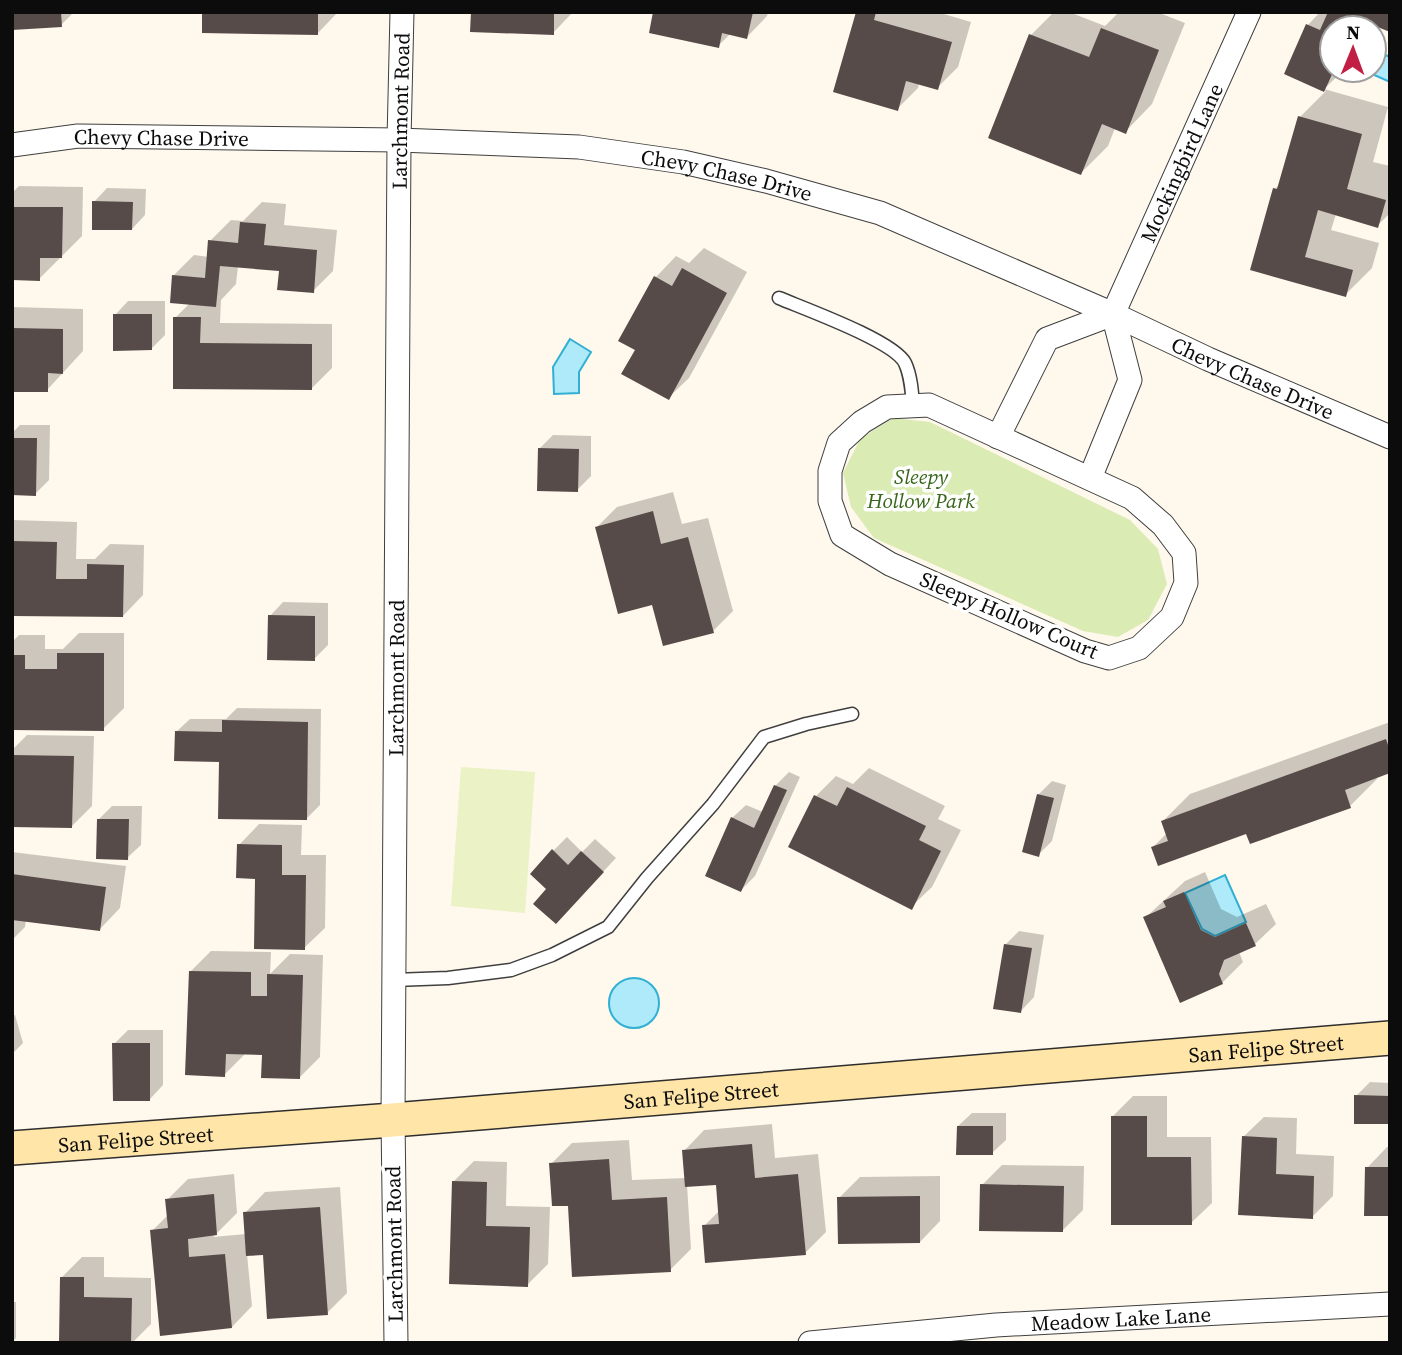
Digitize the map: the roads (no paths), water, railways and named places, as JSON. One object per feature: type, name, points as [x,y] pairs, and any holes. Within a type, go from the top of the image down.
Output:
[{"type":"main road","name":"San Felipe Street","points":[[12,1148],[393,1120],[1390,1038]]},
{"type":"street","name":"Larchmont Road","points":[[396,1343],[393,1120],[402,12]]},
{"type":"street","name":"Mockingbird Lane","points":[[1113,314],[1250,12]]},
{"type":"street","name":"Chevy Chase Drive","points":[[12,145],[78,136],[399,140],[579,147],[683,162],[766,181],[880,213],[1390,437]]},
{"type":"street","points":[[998,437],[1047,339],[1113,314],[1130,380],[1090,478]]},
{"type":"street","name":"Sleepy Hollow Court","points":[[929,405],[1132,498],[1163,525],[1184,553],[1186,583],[1172,617],[1139,648],[1110,658],[1085,651],[890,564],[842,535],[830,500],[830,471],[839,443],[862,422],[887,407],[913,406],[929,405]]},
{"type":"street","name":"Meadow Lake Lane","points":[[810,1343],[996,1325],[1390,1304]]},
{"type":"lane","points":[[779,299],[873,338],[904,361],[911,385],[913,406]]},
{"type":"lane","points":[[394,980],[448,978],[511,970],[552,955],[608,927],[647,878],[713,804],[764,737],[806,724],[852,715]]},
{"type":"water","points":[[1388,56],[1390,57],[1390,82],[1388,81]]},
{"type":"water","points":[[570,339],[591,352],[579,372],[579,393],[554,394],[553,367]]},
{"type":"water","points":[[1225,875],[1246,922],[1215,936],[1202,929],[1185,893]]},
{"type":"water","points":[[634,978],[652,985],[659,1003],[652,1021],[634,1028],[616,1021],[609,1003],[616,985]]},
{"type":"park label","name":"Sleepy Hollow Park","points":[[921,488]]}]
